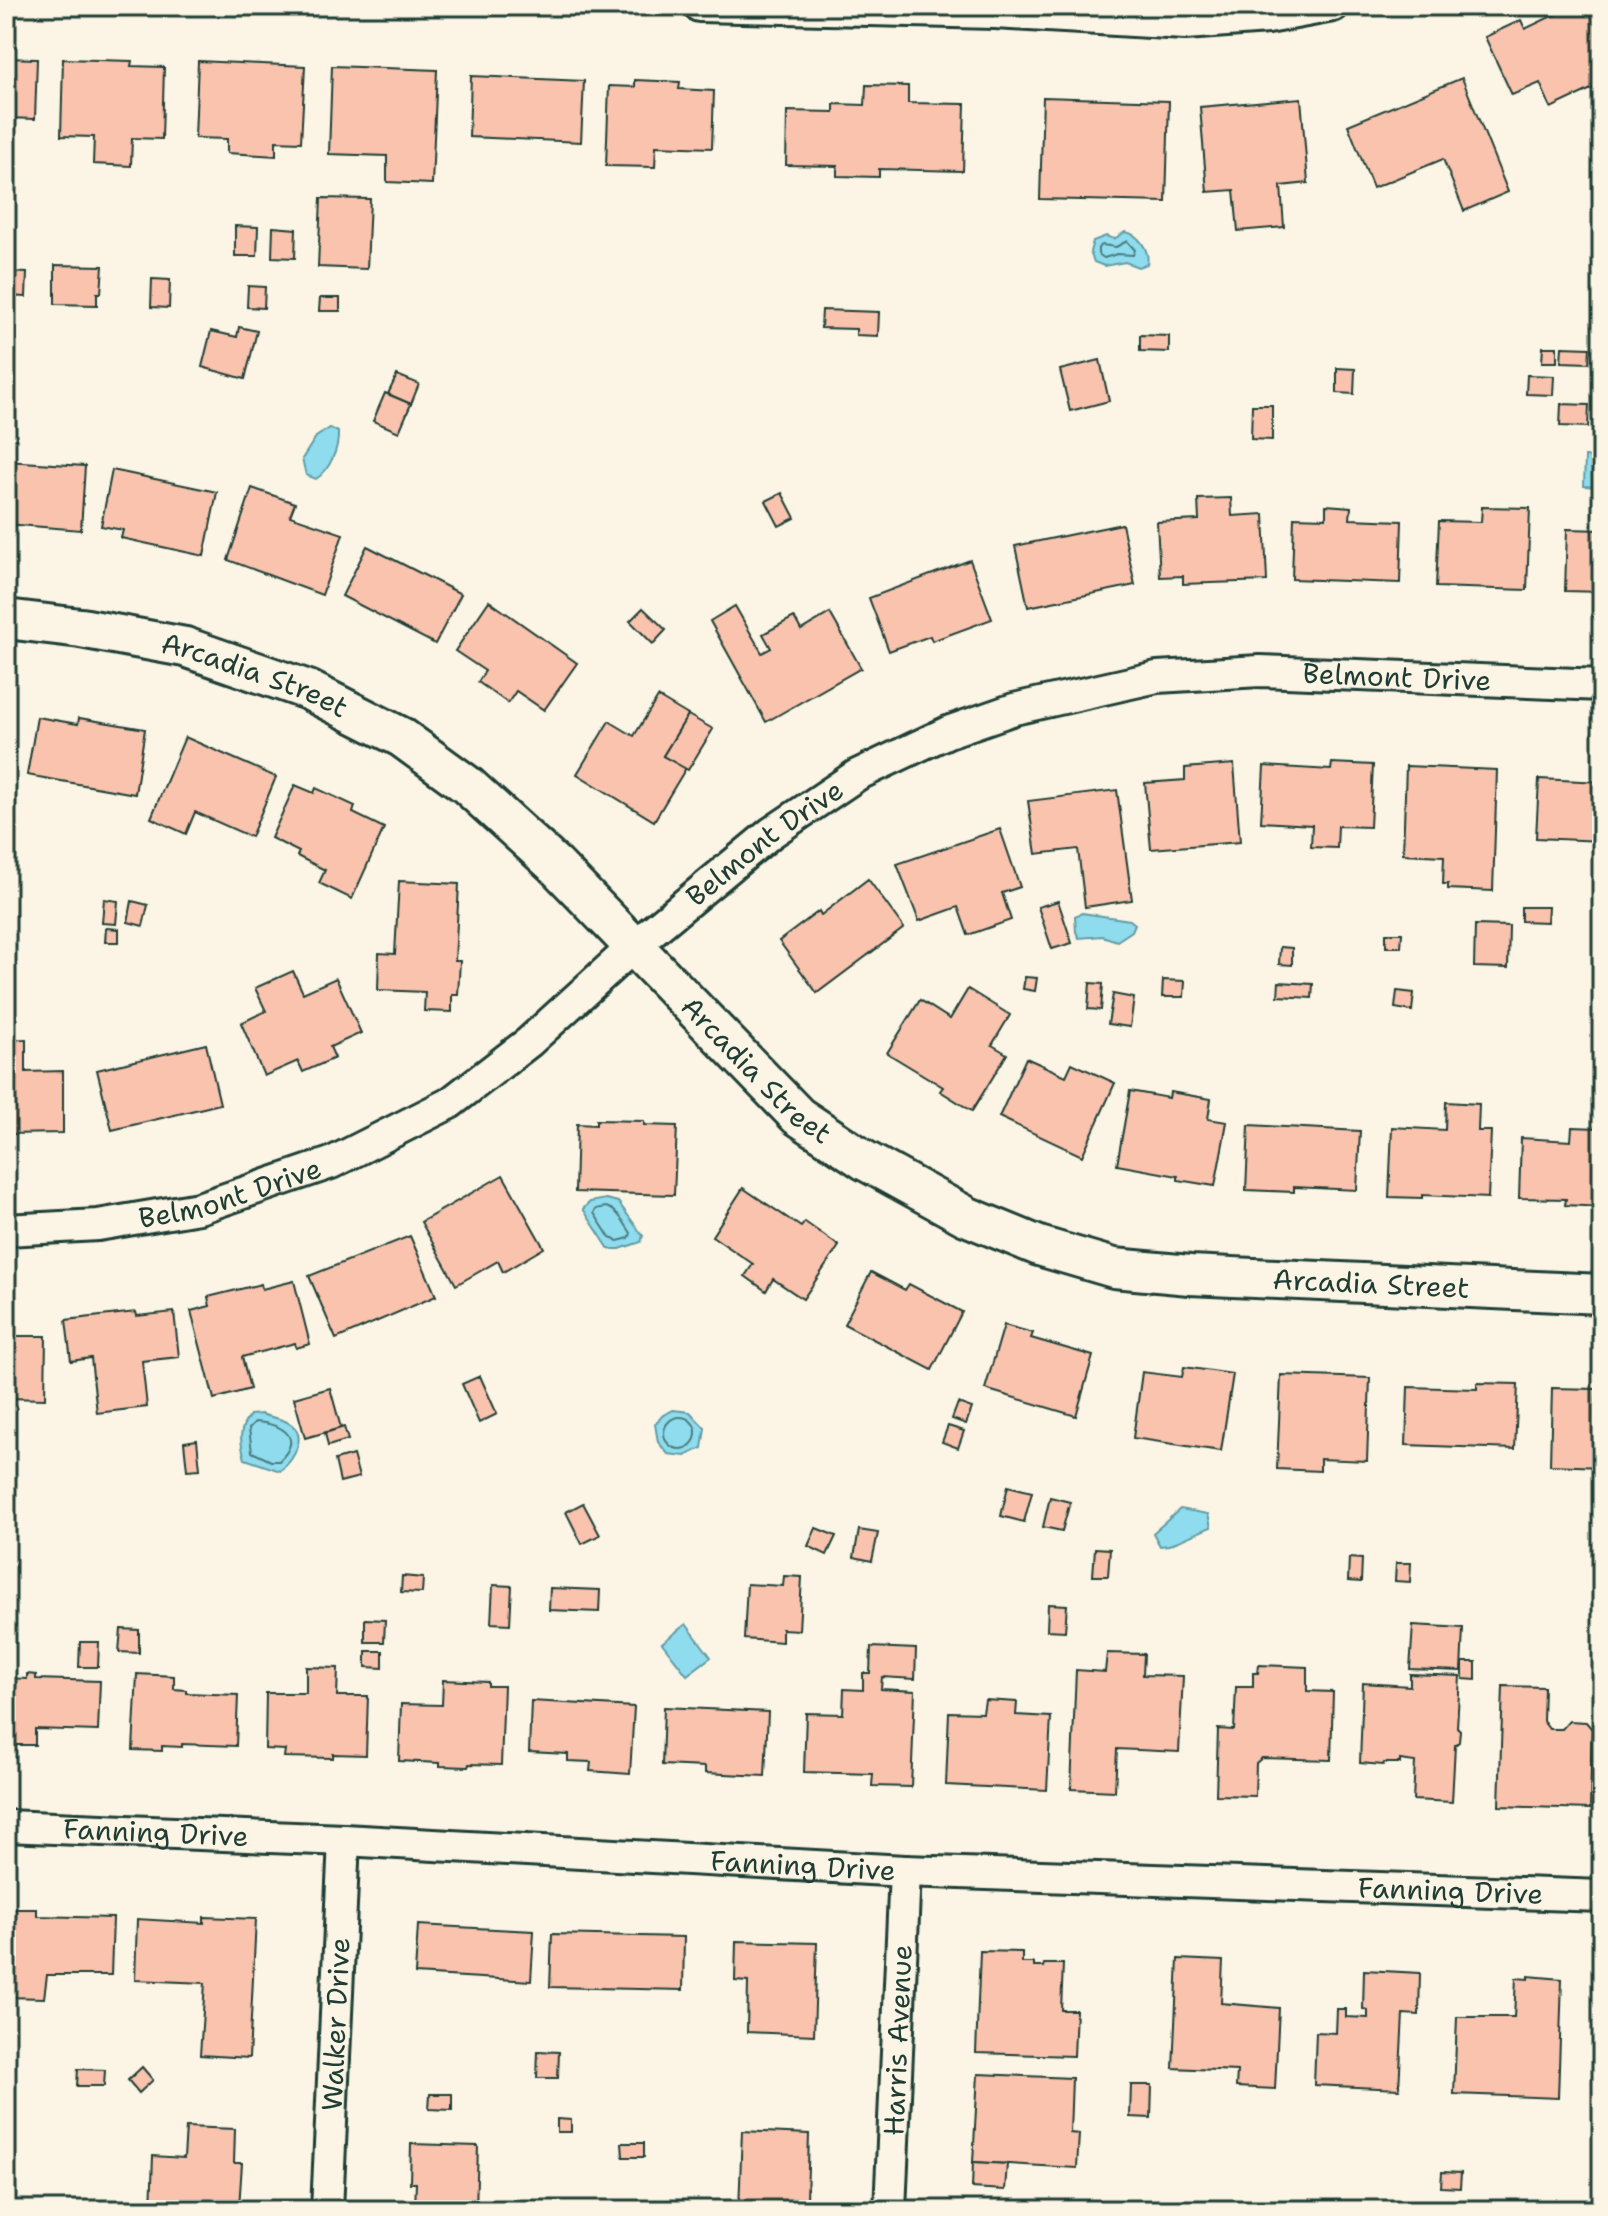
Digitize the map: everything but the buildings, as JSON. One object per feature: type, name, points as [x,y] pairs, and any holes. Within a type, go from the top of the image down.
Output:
[{"type":"street","points":[[699,6],[995,9],[1185,24],[1268,18],[1333,6]]},
{"type":"street","name":"Arcadia Street","points":[[6,619],[81,628],[185,647],[308,690],[401,737],[467,785],[555,865],[798,1116],[864,1160],[966,1216],[1039,1246],[1114,1268],[1190,1275],[1602,1294]]},
{"type":"street","name":"Belmont Drive","points":[[6,1230],[98,1225],[199,1208],[331,1163],[450,1103],[529,1042],[633,947],[771,833],[857,775],[948,732],[1014,709],[1157,677],[1260,671],[1602,685]]},
{"type":"street","name":"Fanning Drive","points":[[6,1826],[344,1840],[905,1871],[1602,1896]]},
{"type":"street","name":"Walker Drive","points":[[327,2210],[344,1840]]},
{"type":"street","name":"Harris Avenue","points":[[890,2210],[905,1871]]},
{"type":"water","points":[[1125,232],[1135,236],[1142,244],[1147,254],[1147,264],[1138,267],[1125,262],[1104,266],[1094,262],[1090,252],[1093,241],[1106,236],[1114,239]]},
{"type":"water","points":[[330,428],[338,432],[335,452],[316,479],[306,475],[302,459],[316,437]]},
{"type":"water","points":[[1585,457],[1602,458],[1602,487],[1584,486]]},
{"type":"water","points":[[1082,913],[1130,920],[1135,924],[1132,931],[1117,941],[1102,936],[1079,938],[1075,916]]},
{"type":"water","points":[[606,1199],[618,1202],[643,1236],[641,1242],[609,1249],[583,1209],[590,1202]]},
{"type":"water","points":[[673,1410],[690,1412],[705,1428],[702,1448],[685,1456],[668,1454],[658,1442],[655,1424]]},
{"type":"water","points":[[261,1414],[287,1422],[298,1433],[294,1454],[280,1471],[245,1459],[241,1441],[243,1425],[250,1415]]},
{"type":"water","points":[[1180,1509],[1208,1514],[1211,1527],[1160,1546],[1153,1533]]},
{"type":"water","points":[[686,1624],[711,1657],[687,1675],[662,1643]]}]
